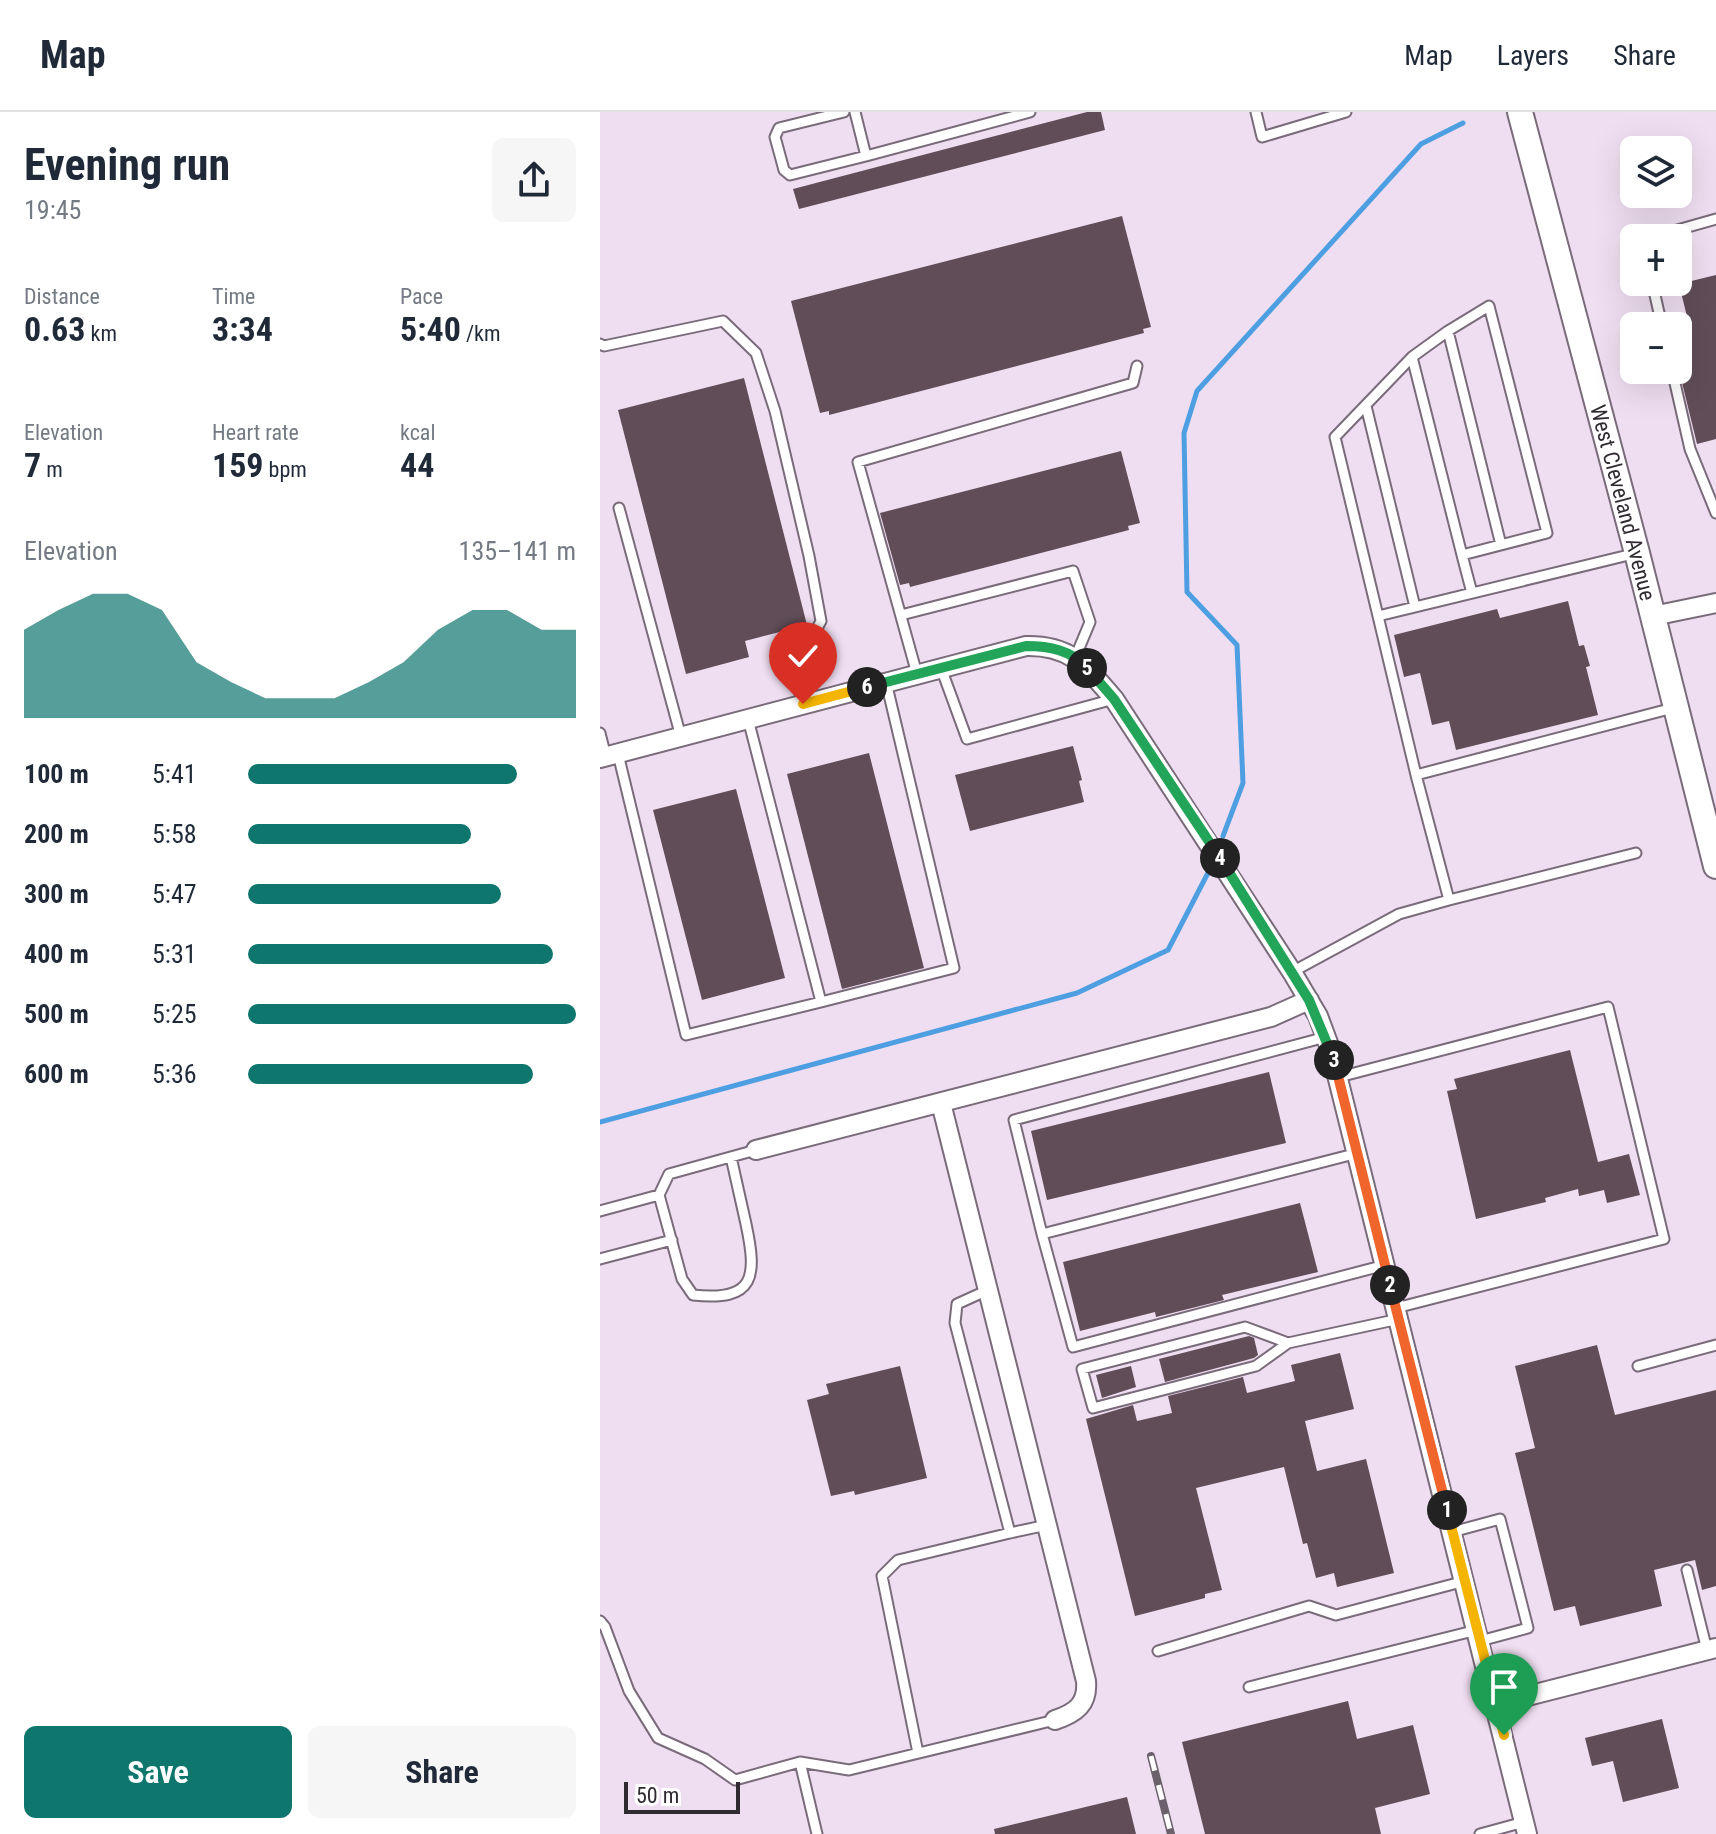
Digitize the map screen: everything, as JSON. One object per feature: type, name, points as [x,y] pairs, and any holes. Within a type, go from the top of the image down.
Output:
[{"type":"main road","name":"West Cleveland Avenue","points":[[1522,112],[1716,866]]},
{"type":"street","points":[[1653,616],[1716,603]]},
{"type":"street","points":[[608,756],[1026,646],[1042,646],[1081,661],[1114,699],[1292,972],[1326,1037],[1339,1077],[1526,1828]]},
{"type":"street","points":[[756,1150],[1271,1017],[1309,1000]]},
{"type":"street","points":[[941,1103],[1087,1691],[1081,1706],[1055,1720]]},
{"type":"street","points":[[1496,1704],[1712,1649]]},
{"type":"lane","points":[[844,112],[779,128],[775,137],[784,170],[790,175],[1030,112]]},
{"type":"lane","points":[[855,112],[866,156]]},
{"type":"lane","points":[[1256,112],[1262,137],[1346,112]]},
{"type":"lane","points":[[1692,226],[1716,219]]},
{"type":"lane","points":[[1449,900],[1335,437],[1412,357],[1489,306],[1547,533],[1462,555]]},
{"type":"lane","points":[[601,346],[723,321],[756,353],[778,426],[821,621],[794,672],[803,704]]},
{"type":"lane","points":[[1448,331],[1501,545]]},
{"type":"lane","points":[[1412,357],[1472,593]]},
{"type":"lane","points":[[917,674],[858,462],[1133,383],[1137,366]]},
{"type":"lane","points":[[1675,384],[1690,449],[1716,513]]},
{"type":"lane","points":[[1366,406],[1415,607]]},
{"type":"lane","points":[[619,508],[681,737]]},
{"type":"lane","points":[[1378,616],[1637,553]]},
{"type":"lane","points":[[901,615],[1073,571],[1090,622],[1069,654]]},
{"type":"lane","points":[[941,668],[967,739],[1114,699]]},
{"type":"lane","points":[[600,733],[686,1035],[954,968],[886,682]]},
{"type":"lane","points":[[1416,775],[1676,707]]},
{"type":"lane","points":[[748,719],[821,1002]]},
{"type":"lane","points":[[1292,972],[1399,914],[1636,853]]},
{"type":"lane","points":[[1288,1343],[1245,1327],[1082,1369],[1093,1408],[1256,1366],[1288,1343],[1664,1239],[1608,1007],[1339,1077]]},
{"type":"lane","points":[[1326,1037],[1014,1120],[1042,1234],[1073,1347],[1385,1265]]},
{"type":"lane","points":[[731,1157],[753,1260],[750,1278],[738,1291],[715,1298],[693,1295],[682,1279],[659,1195],[669,1174],[756,1150]]},
{"type":"lane","points":[[1042,1234],[1358,1153]]},
{"type":"lane","points":[[600,1211],[659,1195]]},
{"type":"lane","points":[[600,1259],[672,1240]]},
{"type":"lane","points":[[988,1290],[957,1304],[955,1323],[1010,1533]]},
{"type":"lane","points":[[1638,1366],[1716,1345]]},
{"type":"lane","points":[[1249,1687],[1478,1635],[1528,1628],[1500,1519],[1452,1532]]},
{"type":"lane","points":[[918,1753],[882,1576],[898,1560],[1047,1525]]},
{"type":"lane","points":[[1687,1570],[1712,1649]]},
{"type":"lane","points":[[1158,1651],[1309,1606],[1336,1615],[1465,1581]]},
{"type":"lane","points":[[600,1621],[629,1691],[658,1738],[705,1759],[735,1780],[800,1762],[849,1770],[1055,1720]]},
{"type":"lane","points":[[800,1762],[817,1834]]},
{"type":"lane","points":[[1480,1834],[1526,1828]]},
{"type":"building","points":[[1087,112],[1101,112],[1105,130],[799,209],[793,189]]},
{"type":"building","points":[[1122,216],[1151,327],[1143,329],[1144,333],[829,415],[829,411],[820,413],[791,301]]},
{"type":"building","points":[[1716,275],[1716,439],[1697,444],[1682,384],[1692,384],[1692,312],[1686,312],[1682,296],[1692,296],[1692,281]]},
{"type":"building","points":[[744,378],[807,625],[745,641],[749,657],[686,674],[618,410]]},
{"type":"building","points":[[1121,451],[1140,523],[1128,526],[1129,530],[910,587],[909,583],[900,585],[880,513]]},
{"type":"building","points":[[1568,601],[1579,646],[1584,645],[1590,666],[1586,667],[1598,715],[1456,750],[1449,721],[1432,725],[1420,673],[1404,677],[1394,635],[1497,609],[1500,618]]},
{"type":"building","points":[[1073,746],[1084,802],[970,831],[955,775]]},
{"type":"building","points":[[869,753],[924,968],[842,989],[787,774]]},
{"type":"building","points":[[736,789],[785,978],[702,1000],[653,810]]},
{"type":"building","points":[[1570,1050],[1598,1162],[1629,1154],[1640,1195],[1607,1203],[1604,1190],[1579,1196],[1578,1189],[1545,1198],[1546,1202],[1476,1219],[1447,1091],[1457,1089],[1454,1079]]},
{"type":"building","points":[[1269,1072],[1286,1143],[1047,1200],[1031,1131]]},
{"type":"building","points":[[1300,1203],[1318,1272],[1222,1295],[1224,1300],[1156,1317],[1155,1312],[1080,1331],[1063,1262]]},
{"type":"building","points":[[1249,1336],[1254,1338],[1258,1355],[1254,1358],[1165,1382],[1159,1359]]},
{"type":"building","points":[[1597,1345],[1615,1415],[1716,1390],[1716,1586],[1702,1590],[1695,1560],[1654,1570],[1662,1606],[1580,1626],[1575,1606],[1554,1611],[1515,1453],[1535,1448],[1515,1366]]},
{"type":"building","points":[[1340,1353],[1354,1409],[1305,1421],[1317,1471],[1366,1459],[1394,1573],[1337,1587],[1334,1573],[1316,1578],[1307,1543],[1303,1544],[1284,1467],[1196,1488],[1222,1590],[1205,1594],[1205,1598],[1135,1616],[1086,1419],[1133,1405],[1137,1421],[1172,1413],[1168,1396],[1243,1377],[1247,1393],[1295,1381],[1291,1365]]},
{"type":"building","points":[[900,1366],[927,1478],[855,1495],[854,1491],[831,1496],[807,1400],[829,1394],[826,1384]]},
{"type":"building","points":[[1131,1366],[1136,1387],[1102,1398],[1096,1375]]},
{"type":"building","points":[[1348,1701],[1357,1739],[1413,1725],[1430,1794],[1375,1808],[1381,1834],[1205,1834],[1182,1742]]},
{"type":"building","points":[[1662,1719],[1679,1788],[1623,1802],[1613,1761],[1592,1766],[1585,1738]]},
{"type":"building","points":[[1127,1797],[1136,1834],[995,1834],[994,1829]]},
{"type":"waterway","points":[[1223,836],[1243,783],[1237,645],[1187,592],[1184,433],[1197,391],[1421,144],[1463,123]]},
{"type":"waterway","points":[[600,1122],[1077,993],[1168,950],[1209,871]]},
{"type":"railway","points":[[1151,1756],[1171,1834]]},
{"type":"route","points":[[803,704],[1026,646],[1063,651],[1081,661],[1114,699],[1196,821],[1318,1016],[1339,1077],[1504,1735]]}]
